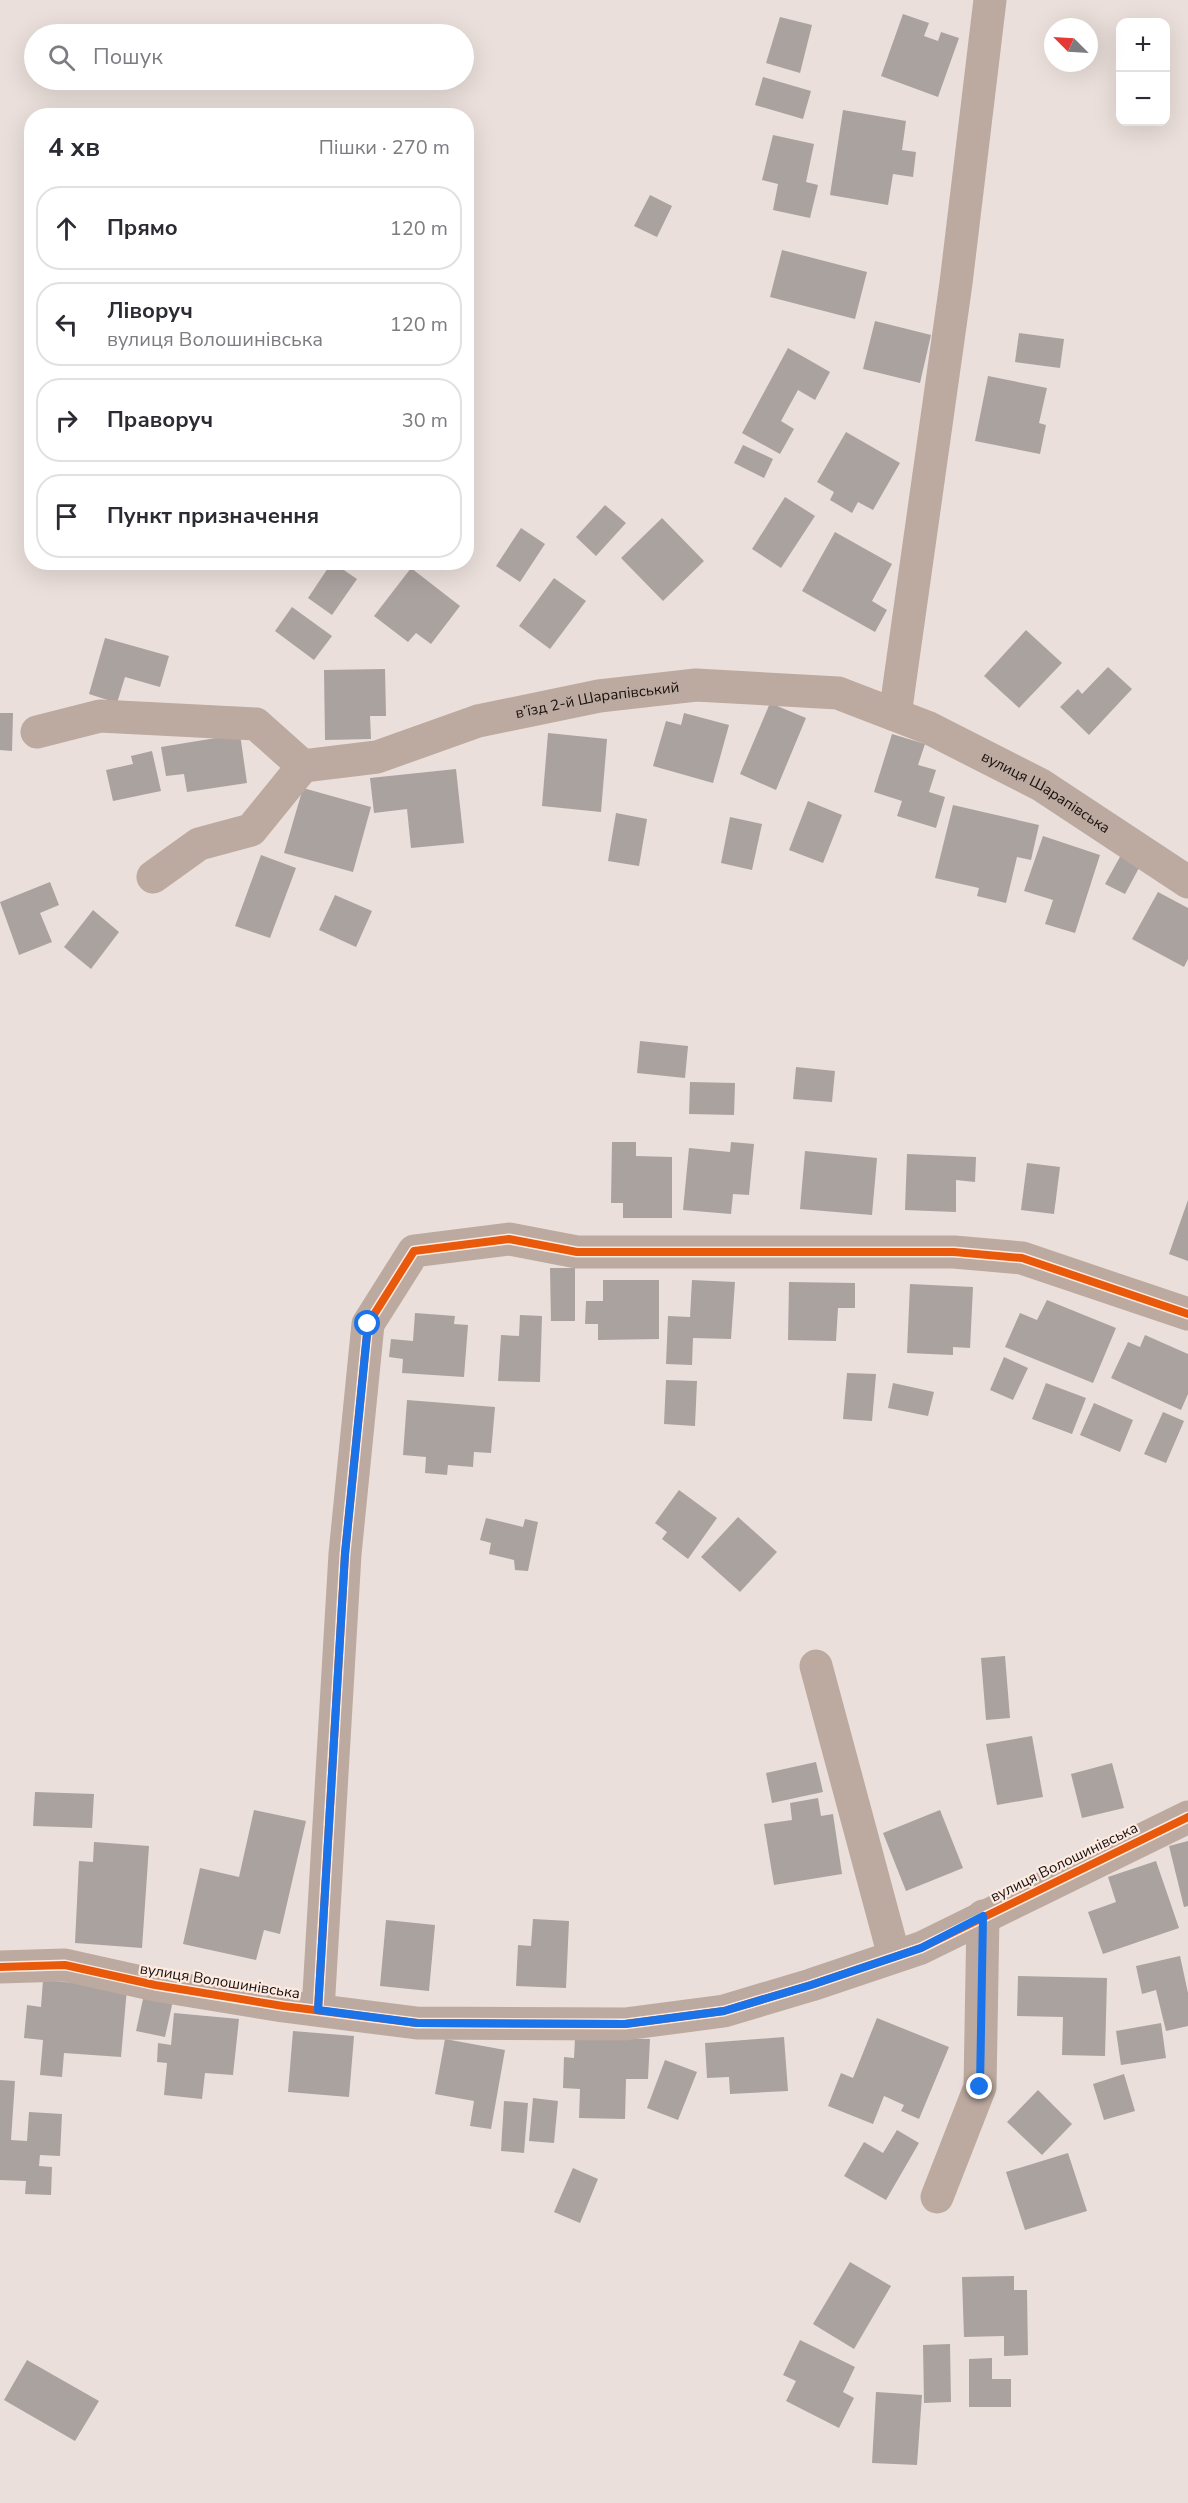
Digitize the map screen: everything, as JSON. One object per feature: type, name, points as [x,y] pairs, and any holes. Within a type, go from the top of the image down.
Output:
[{"type":"street","points":[[895,714],[956,283],[990,0]]},
{"type":"street","name":"в’їзд 2-й Шарапівський","points":[[303,766],[377,757],[478,721],[599,696],[696,685],[838,693],[895,714]]},
{"type":"street","name":"вулиця Шарапівська","points":[[895,714],[929,728],[1041,785],[1188,882]]},
{"type":"street","points":[[37,732],[100,716],[256,724],[303,766],[251,830],[199,844],[153,877]]},
{"type":"street","points":[[318,2010],[345,1554],[368,1324],[414,1251],[509,1239],[577,1252],[954,1252],[1022,1258],[1188,1314]]},
{"type":"street","points":[[816,1666],[894,1956]]},
{"type":"street","name":"вулиця Волошинівська","points":[[0,1967],[65,1965],[155,1985],[417,2023],[625,2024],[724,2011],[921,1948],[1188,1816]]},
{"type":"street","points":[[937,2198],[980,2087],[983,1916]]},
{"type":"building","points":[[903,14],[929,23],[924,36],[938,41],[941,32],[959,38],[938,97],[881,76]]},
{"type":"building","points":[[780,17],[812,25],[800,73],[766,63]]},
{"type":"building","points":[[763,77],[811,91],[803,119],[755,105]]},
{"type":"building","points":[[843,110],[906,121],[902,150],[916,152],[913,177],[893,174],[888,205],[830,195]]},
{"type":"building","points":[[773,135],[814,144],[806,182],[818,185],[810,218],[773,210],[778,184],[762,180]]},
{"type":"building","points":[[650,195],[672,206],[657,237],[634,226]]},
{"type":"building","points":[[782,250],[867,272],[855,319],[770,297]]},
{"type":"building","points":[[875,321],[931,335],[920,383],[863,369]]},
{"type":"building","points":[[1019,333],[1064,339],[1060,368],[1015,362]]},
{"type":"building","points":[[788,348],[830,372],[815,400],[798,390],[781,421],[794,429],[780,454],[742,433]]},
{"type":"building","points":[[988,376],[1047,388],[1039,423],[1046,425],[1040,454],[975,441]]},
{"type":"building","points":[[846,432],[900,463],[873,510],[858,502],[852,513],[830,500],[834,492],[817,482]]},
{"type":"building","points":[[743,445],[773,459],[764,478],[734,463]]},
{"type":"building","points":[[785,497],[815,516],[781,568],[752,549]]},
{"type":"building","points":[[605,505],[626,523],[596,556],[576,537]]},
{"type":"building","points":[[662,518],[704,561],[663,601],[621,558]]},
{"type":"building","points":[[521,528],[545,544],[520,582],[496,566]]},
{"type":"building","points":[[835,532],[892,564],[872,601],[887,610],[875,632],[802,591]]},
{"type":"building","points":[[327,570],[344,570],[357,579],[332,615],[308,598]]},
{"type":"building","points":[[409,570],[414,570],[460,606],[431,644],[416,633],[408,642],[374,616]]},
{"type":"building","points":[[554,578],[586,601],[550,649],[519,626]]},
{"type":"building","points":[[292,607],[332,636],[314,660],[275,631]]},
{"type":"building","points":[[1026,630],[1062,663],[1019,708],[984,676]]},
{"type":"building","points":[[105,638],[169,656],[160,687],[125,677],[117,703],[89,694]]},
{"type":"building","points":[[1108,667],[1132,689],[1089,735],[1060,707],[1078,689],[1082,694]]},
{"type":"building","points":[[385,669],[386,716],[370,716],[371,739],[325,740],[324,670]]},
{"type":"building","points":[[770,703],[806,718],[776,790],[740,774]]},
{"type":"building","points":[[0,713],[13,713],[12,751],[0,750]]},
{"type":"building","points":[[684,713],[729,725],[713,783],[653,766],[666,721],[681,725]]},
{"type":"building","points":[[548,733],[607,739],[601,812],[542,806]]},
{"type":"building","points":[[240,734],[247,783],[187,792],[184,774],[166,776],[161,747]]},
{"type":"building","points":[[892,734],[925,744],[918,765],[936,770],[929,792],[945,797],[936,828],[897,816],[902,801],[874,792]]},
{"type":"building","points":[[152,751],[161,791],[113,801],[106,770],[133,764],[131,756]]},
{"type":"building","points":[[456,769],[464,843],[411,848],[407,809],[374,813],[370,778]]},
{"type":"building","points":[[303,788],[371,807],[353,872],[284,853]]},
{"type":"building","points":[[808,801],[842,815],[823,863],[789,850]]},
{"type":"building","points":[[953,805],[1039,825],[1031,860],[1017,857],[1006,903],[977,896],[979,888],[935,878]]},
{"type":"building","points":[[616,813],[647,819],[639,866],[608,861]]},
{"type":"building","points":[[730,817],[762,824],[752,870],[721,863]]},
{"type":"building","points":[[1043,836],[1100,855],[1075,933],[1045,924],[1053,900],[1024,891]]},
{"type":"building","points":[[261,855],[296,868],[270,938],[235,926]]},
{"type":"building","points":[[1121,855],[1140,866],[1125,894],[1105,884]]},
{"type":"building","points":[[50,882],[59,905],[40,913],[52,942],[19,955],[0,902]]},
{"type":"building","points":[[1158,892],[1188,908],[1188,959],[1184,967],[1132,939]]},
{"type":"building","points":[[335,895],[372,911],[356,947],[319,930]]},
{"type":"building","points":[[93,910],[119,932],[91,969],[64,947]]},
{"type":"building","points":[[640,1041],[688,1046],[685,1078],[637,1073]]},
{"type":"building","points":[[796,1067],[835,1071],[832,1102],[793,1099]]},
{"type":"building","points":[[690,1082],[735,1083],[734,1115],[689,1114]]},
{"type":"building","points":[[612,1142],[636,1142],[636,1156],[672,1157],[672,1218],[623,1218],[623,1203],[611,1203]]},
{"type":"building","points":[[731,1142],[754,1144],[749,1195],[733,1194],[731,1214],[683,1210],[689,1148],[730,1152]]},
{"type":"building","points":[[805,1151],[877,1158],[872,1215],[800,1209]]},
{"type":"building","points":[[907,1154],[976,1157],[975,1182],[956,1180],[956,1212],[905,1210]]},
{"type":"building","points":[[1027,1163],[1060,1167],[1054,1214],[1021,1210]]},
{"type":"building","points":[[1188,1200],[1188,1261],[1169,1254]]},
{"type":"building","points":[[550,1268],[575,1268],[575,1321],[551,1321]]},
{"type":"building","points":[[603,1280],[659,1280],[659,1339],[598,1340],[598,1324],[585,1324],[586,1301],[603,1301]]},
{"type":"building","points":[[692,1280],[735,1282],[731,1339],[693,1338],[692,1365],[666,1364],[668,1316],[690,1317]]},
{"type":"building","points":[[789,1282],[855,1283],[855,1308],[838,1308],[836,1341],[788,1340]]},
{"type":"building","points":[[910,1284],[973,1287],[970,1348],[953,1347],[953,1355],[907,1353]]},
{"type":"building","points":[[1047,1300],[1116,1328],[1093,1383],[1005,1347],[1020,1313],[1037,1320]]},
{"type":"building","points":[[415,1313],[455,1316],[454,1324],[468,1325],[464,1377],[402,1373],[403,1359],[389,1357],[391,1339],[413,1341]]},
{"type":"building","points":[[520,1315],[542,1316],[540,1382],[498,1381],[501,1335],[519,1336]]},
{"type":"building","points":[[1145,1335],[1188,1354],[1188,1394],[1181,1410],[1111,1378],[1128,1342],[1140,1347]]},
{"type":"building","points":[[1004,1357],[1028,1368],[1013,1400],[990,1390]]},
{"type":"building","points":[[847,1373],[876,1374],[872,1421],[843,1419]]},
{"type":"building","points":[[666,1380],[697,1381],[695,1426],[664,1424]]},
{"type":"building","points":[[893,1383],[934,1392],[928,1416],[888,1408]]},
{"type":"building","points":[[1046,1383],[1086,1398],[1072,1434],[1032,1419]]},
{"type":"building","points":[[407,1400],[495,1407],[491,1453],[474,1452],[473,1467],[448,1465],[447,1475],[425,1473],[426,1457],[403,1455]]},
{"type":"building","points":[[1094,1403],[1133,1420],[1120,1452],[1080,1435]]},
{"type":"building","points":[[1163,1412],[1184,1421],[1166,1463],[1144,1454]]},
{"type":"building","points":[[679,1490],[717,1518],[688,1559],[662,1539],[667,1532],[655,1523]]},
{"type":"building","points":[[738,1517],[777,1552],[740,1592],[701,1557]]},
{"type":"building","points":[[486,1518],[523,1527],[525,1519],[538,1522],[528,1571],[515,1570],[514,1560],[489,1554],[491,1543],[480,1540]]},
{"type":"building","points":[[1005,1656],[1010,1718],[986,1720],[981,1658]]},
{"type":"building","points":[[1032,1736],[1043,1797],[997,1805],[986,1744]]},
{"type":"building","points":[[816,1762],[823,1792],[772,1803],[766,1773]]},
{"type":"building","points":[[1112,1763],[1124,1808],[1082,1818],[1071,1774]]},
{"type":"building","points":[[35,1792],[94,1794],[92,1828],[33,1826]]},
{"type":"building","points":[[818,1798],[821,1816],[833,1814],[842,1874],[774,1885],[764,1824],[792,1820],[790,1803]]},
{"type":"building","points":[[254,1810],[306,1821],[280,1934],[264,1930],[256,1960],[183,1944],[200,1868],[239,1877]]},
{"type":"building","points":[[940,1810],[963,1868],[906,1891],[883,1833]]},
{"type":"building","points":[[1188,1841],[1188,1906],[1184,1907],[1169,1846]]},
{"type":"building","points":[[94,1842],[149,1846],[142,1948],[75,1943],[79,1861],[93,1862]]},
{"type":"building","points":[[1156,1861],[1179,1928],[1103,1954],[1088,1912],[1116,1902],[1108,1877]]},
{"type":"building","points":[[533,1919],[569,1921],[566,1988],[516,1986],[518,1945],[531,1946]]},
{"type":"building","points":[[386,1920],[435,1925],[429,1991],[380,1986]]},
{"type":"building","points":[[1180,1956],[1188,1993],[1188,2026],[1166,2031],[1156,1990],[1142,1994],[1136,1966]]},
{"type":"building","points":[[1018,1976],[1107,1978],[1105,2056],[1062,2055],[1063,2017],[1017,2016]]},
{"type":"building","points":[[43,1980],[127,1988],[121,2057],[64,2053],[62,2077],[40,2075],[43,2040],[24,2038],[27,2005],[41,2007]]},
{"type":"building","points":[[145,1990],[174,1996],[165,2037],[136,2031]]},
{"type":"building","points":[[174,2013],[239,2019],[233,2075],[205,2073],[202,2099],[164,2095],[167,2063],[157,2062],[158,2043],[171,2045]]},
{"type":"building","points":[[877,2018],[949,2047],[919,2119],[901,2111],[904,2105],[884,2096],[873,2124],[828,2106],[841,2073],[853,2078]]},
{"type":"building","points":[[1161,2023],[1166,2058],[1121,2065],[1116,2031]]},
{"type":"building","points":[[293,2031],[354,2036],[349,2097],[288,2092]]},
{"type":"building","points":[[784,2037],[788,2091],[730,2094],[729,2077],[707,2078],[705,2043]]},
{"type":"building","points":[[575,2038],[650,2039],[648,2079],[626,2079],[625,2119],[579,2118],[580,2089],[563,2088],[564,2057],[574,2058]]},
{"type":"building","points":[[445,2039],[505,2050],[491,2129],[470,2126],[474,2101],[435,2094]]},
{"type":"building","points":[[665,2060],[697,2072],[678,2120],[647,2108]]},
{"type":"building","points":[[1124,2074],[1135,2111],[1104,2120],[1093,2084]]},
{"type":"building","points":[[0,2080],[15,2081],[11,2140],[27,2141],[29,2112],[62,2114],[60,2156],[40,2155],[39,2166],[52,2167],[51,2195],[25,2194],[26,2181],[0,2180]]},
{"type":"building","points":[[1038,2090],[1072,2124],[1042,2155],[1007,2122]]},
{"type":"building","points":[[533,2098],[558,2101],[554,2143],[529,2141]]},
{"type":"building","points":[[504,2101],[528,2103],[524,2153],[501,2151]]},
{"type":"building","points":[[897,2130],[919,2143],[886,2200],[844,2176],[864,2142],[883,2153]]},
{"type":"building","points":[[1068,2153],[1087,2211],[1025,2230],[1006,2172]]},
{"type":"building","points":[[573,2168],[598,2179],[580,2223],[554,2212]]},
{"type":"building","points":[[850,2262],[891,2286],[854,2349],[813,2324]]},
{"type":"building","points":[[1014,2276],[1014,2290],[1027,2290],[1028,2355],[1004,2356],[1004,2336],[964,2337],[962,2277]]},
{"type":"building","points":[[800,2340],[855,2367],[843,2392],[854,2398],[839,2428],[786,2401],[796,2381],[783,2375]]},
{"type":"building","points":[[950,2344],[951,2402],[924,2403],[923,2345]]},
{"type":"building","points":[[992,2358],[992,2379],[1011,2379],[1011,2407],[969,2407],[969,2359]]},
{"type":"building","points":[[27,2360],[99,2401],[75,2441],[4,2400]]},
{"type":"building","points":[[876,2392],[922,2395],[917,2465],[872,2463]]},
{"type":"cycle path","points":[[318,2010],[345,1554],[368,1324],[414,1251],[509,1239],[577,1252],[954,1252],[1022,1258],[1188,1314]]},
{"type":"cycle path","points":[[0,1967],[65,1965],[155,1985],[283,2006],[417,2023],[625,2024],[724,2011],[921,1948],[1188,1817]]},
{"type":"route","points":[[368,1324],[345,1554],[318,2010],[417,2023],[625,2024],[724,2011],[921,1948],[983,1916],[980,2087]]}]
